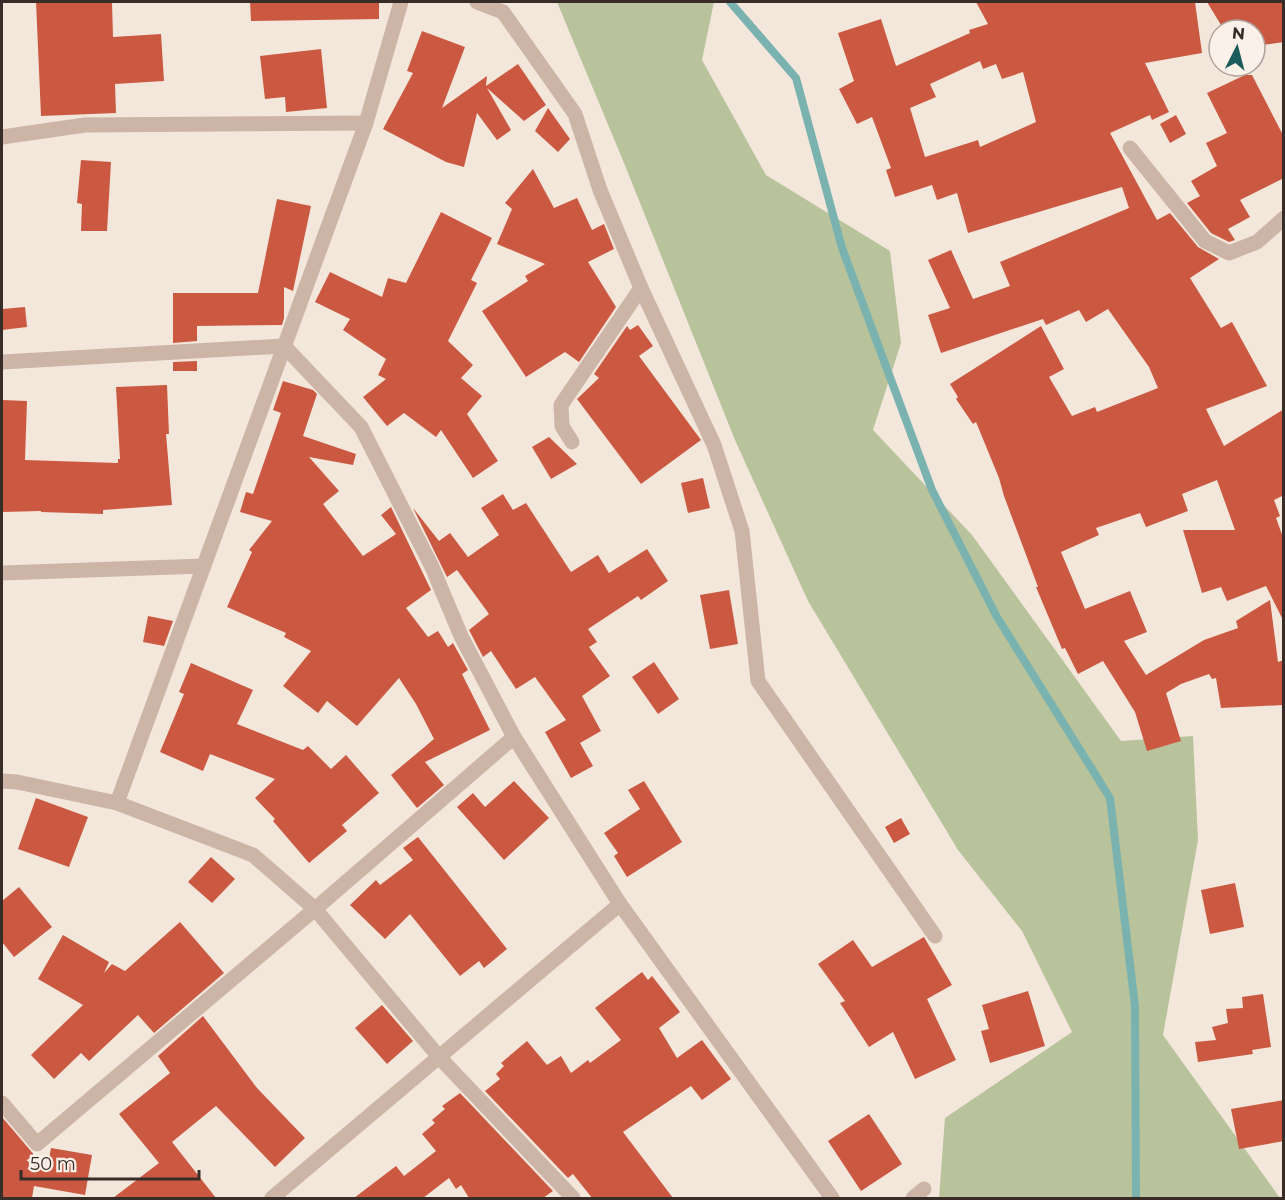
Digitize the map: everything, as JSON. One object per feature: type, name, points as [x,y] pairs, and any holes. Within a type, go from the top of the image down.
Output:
[{"type":"street","points":[[117,803],[366,123],[401,2]]},
{"type":"street","points":[[477,2],[503,12],[575,114],[600,190],[641,288],[714,445],[742,531],[758,681],[935,936]]},
{"type":"street","points":[[2,137],[85,125],[366,123]]},
{"type":"street","points":[[1130,148],[1205,241],[1229,253],[1257,242],[1284,218]]},
{"type":"street","points":[[572,442],[562,426],[561,405],[641,288]]},
{"type":"street","points":[[2,362],[284,346],[361,427],[432,567],[461,636],[514,737],[620,904],[832,1198]]},
{"type":"street","points":[[2,573],[204,566]]},
{"type":"street","points":[[2,1103],[37,1144],[514,737]]},
{"type":"street","points":[[2,781],[17,782],[117,803],[253,855],[315,909],[439,1057],[573,1198]]},
{"type":"street","points":[[273,1198],[620,904]]},
{"type":"green space","points":[[557,2],[714,2],[702,60],[766,175],[890,251],[901,343],[873,430],[972,535],[1121,741],[1193,736],[1198,840],[1163,1035],[1280,1198],[939,1198],[945,1118],[1072,1032],[1022,931],[958,850],[808,601],[735,440]]},
{"type":"building","points":[[36,2],[112,2],[113,37],[161,34],[164,81],[115,84],[116,113],[41,116]]},
{"type":"building","points":[[250,2],[379,2],[379,19],[251,21]]},
{"type":"building","points":[[976,2],[1195,2],[1202,53],[1145,63],[1169,112],[1152,120],[1150,115],[1110,133],[1157,220],[1170,213],[1198,247],[1219,259],[1190,278],[1221,328],[1232,322],[1267,386],[1206,409],[1224,446],[1284,409],[1284,495],[1274,500],[1280,516],[1276,518],[1284,540],[1284,622],[1266,586],[1227,601],[1221,587],[1202,593],[1183,530],[1235,530],[1217,480],[1182,494],[1188,511],[1146,527],[1140,513],[1096,528],[1099,535],[1061,552],[1085,609],[1130,591],[1147,632],[1124,641],[1146,675],[1204,640],[1238,628],[1236,621],[1270,600],[1278,662],[1284,660],[1284,705],[1221,708],[1216,678],[1212,679],[1209,674],[1181,684],[1166,693],[1181,741],[1147,751],[1135,712],[1103,661],[1078,674],[1065,648],[1062,649],[1036,587],[1038,587],[999,478],[976,422],[973,424],[956,399],[958,397],[950,384],[1041,326],[1064,369],[1049,377],[1072,416],[1095,407],[1097,412],[1158,388],[1149,367],[1108,309],[1086,322],[1079,310],[1046,325],[1043,319],[941,353],[928,315],[950,308],[928,260],[951,250],[973,299],[1010,286],[1000,262],[1129,208],[1122,187],[968,233],[957,193],[937,200],[932,185],[895,197],[886,170],[891,168],[872,117],[857,124],[839,89],[854,81],[838,33],[881,19],[896,66],[970,33],[969,30],[988,24]],"holes":[[[980,61],[983,69],[996,64],[1002,79],[1023,72],[1036,122],[980,147],[978,140],[925,157],[910,108],[936,97],[930,84]]]},
{"type":"building","points":[[1207,2],[1284,2],[1284,42],[1267,44],[1267,18],[1217,18]]},
{"type":"building","points":[[422,31],[465,47],[442,108],[487,76],[486,86],[518,64],[546,105],[524,121],[487,88],[511,130],[497,140],[477,113],[464,167],[446,162],[383,129],[413,73],[407,71]]},
{"type":"building","points":[[321,49],[327,108],[286,112],[285,97],[265,99],[260,56]]},
{"type":"building","points":[[1239,78],[1254,78],[1284,137],[1284,178],[1240,200],[1250,217],[1228,229],[1235,240],[1229,242],[1211,233],[1187,203],[1200,196],[1191,181],[1217,166],[1206,143],[1227,133],[1207,93]]},
{"type":"building","points":[[548,108],[570,139],[558,152],[535,131]]},
{"type":"building","points":[[1176,115],[1186,134],[1170,143],[1160,124]]},
{"type":"building","points":[[81,160],[111,162],[107,231],[81,231],[82,204],[77,203]]},
{"type":"building","points":[[533,169],[554,208],[577,198],[592,230],[604,224],[614,249],[588,262],[616,307],[579,362],[565,352],[526,377],[482,311],[528,281],[525,276],[545,264],[497,244],[512,209],[505,203]]},
{"type":"building","points":[[277,199],[311,206],[293,291],[284,287],[282,325],[197,326],[197,341],[173,343],[173,293],[258,293]]},
{"type":"building","points":[[441,212],[492,238],[471,280],[477,283],[448,341],[473,365],[461,378],[482,396],[467,414],[498,461],[473,478],[441,430],[436,437],[404,413],[387,426],[363,397],[386,379],[378,375],[386,359],[343,330],[350,319],[315,302],[330,272],[382,297],[388,278],[406,283]]},
{"type":"building","points":[[25,307],[27,327],[2,330],[2,309]]},
{"type":"building","points":[[638,325],[653,346],[639,356],[701,440],[641,484],[577,399],[599,378],[594,374],[627,326],[630,330]]},
{"type":"building","points":[[197,361],[197,371],[173,371],[173,362]]},
{"type":"building","points":[[283,381],[313,390],[317,394],[303,436],[356,454],[353,465],[309,457],[339,491],[323,504],[363,556],[396,534],[381,515],[391,507],[431,590],[406,608],[428,637],[438,631],[448,647],[453,643],[468,670],[462,674],[490,730],[425,762],[444,785],[417,808],[391,775],[434,739],[416,704],[399,678],[357,726],[327,701],[318,713],[283,686],[311,651],[284,637],[286,633],[227,607],[252,552],[249,550],[272,521],[240,512],[246,492],[253,494],[281,413],[273,410]]},
{"type":"building","points":[[167,385],[169,434],[166,434],[172,505],[103,510],[103,514],[2,512],[2,400],[27,401],[25,460],[118,463],[120,459],[116,387]]},
{"type":"building","points":[[549,437],[577,464],[551,479],[532,447]]},
{"type":"building","points":[[703,478],[710,508],[688,513],[681,483]]},
{"type":"building","points":[[503,494],[513,510],[526,503],[571,572],[598,555],[609,573],[647,549],[668,581],[641,600],[638,596],[588,629],[597,642],[589,647],[610,676],[582,696],[601,731],[580,743],[593,766],[571,778],[545,732],[566,720],[535,677],[516,689],[491,651],[483,657],[469,630],[489,614],[457,570],[447,577],[413,508],[439,541],[450,533],[468,557],[499,535],[481,508]]},
{"type":"building","points":[[729,590],[738,644],[710,649],[700,595]]},
{"type":"building","points":[[148,616],[173,621],[164,646],[143,642]]},
{"type":"building","points":[[654,662],[679,699],[658,714],[632,677]]},
{"type":"building","points":[[191,663],[253,690],[237,724],[303,750],[308,746],[331,769],[346,755],[379,793],[342,825],[347,831],[309,863],[273,821],[275,819],[255,798],[275,779],[210,754],[203,771],[160,752],[184,694],[179,692]]},
{"type":"building","points":[[514,781],[549,818],[504,860],[457,807],[473,793],[485,807]]},
{"type":"building","points":[[644,781],[682,842],[627,877],[614,856],[618,853],[604,833],[640,809],[628,790]]},
{"type":"building","points":[[36,798],[88,817],[69,867],[18,849]]},
{"type":"building","points":[[901,818],[910,834],[894,843],[885,827]]},
{"type":"building","points":[[418,837],[507,949],[484,968],[479,961],[460,976],[410,914],[385,939],[350,905],[376,880],[380,885],[413,860],[403,848]]},
{"type":"building","points":[[211,857],[235,879],[212,903],[188,882]]},
{"type":"building","points":[[1235,883],[1244,927],[1210,934],[1201,890]]},
{"type":"building","points":[[19,887],[52,927],[14,957],[2,942],[2,901]]},
{"type":"building","points":[[180,922],[224,973],[154,1033],[138,1015],[89,1061],[81,1053],[54,1079],[31,1055],[83,1005],[38,979],[63,935],[109,962],[104,973],[112,964],[125,971]]},
{"type":"building","points":[[924,937],[952,985],[927,999],[956,1060],[915,1079],[893,1032],[869,1047],[840,1003],[845,1001],[818,964],[853,940],[872,967]]},
{"type":"building","points":[[642,972],[648,980],[652,976],[680,1012],[659,1028],[677,1058],[702,1040],[731,1079],[702,1100],[691,1086],[623,1132],[673,1198],[592,1198],[573,1174],[568,1178],[485,1091],[500,1079],[496,1074],[504,1066],[501,1063],[527,1041],[547,1065],[561,1056],[571,1073],[588,1060],[590,1063],[621,1040],[595,1008]]},
{"type":"building","points":[[1028,991],[1045,1046],[990,1063],[981,1031],[989,1029],[982,1005]]},
{"type":"building","points":[[1263,994],[1271,1047],[1252,1050],[1253,1054],[1198,1062],[1195,1042],[1216,1040],[1212,1027],[1228,1023],[1226,1009],[1243,1008],[1242,997]]},
{"type":"building","points":[[382,1005],[413,1041],[387,1064],[355,1028]]},
{"type":"building","points":[[203,1016],[257,1088],[305,1138],[275,1167],[216,1106],[172,1142],[216,1198],[113,1198],[159,1163],[119,1114],[170,1073],[158,1056]]},
{"type":"building","points":[[460,1093],[553,1191],[543,1198],[469,1198],[461,1185],[456,1189],[449,1178],[423,1198],[354,1198],[396,1166],[404,1176],[436,1151],[422,1134],[435,1123],[432,1120],[445,1109],[442,1106]]},
{"type":"building","points":[[1284,1100],[1284,1141],[1239,1149],[1231,1109]]},
{"type":"building","points":[[869,1114],[902,1164],[861,1191],[828,1141]]},
{"type":"building","points":[[2,1117],[47,1170],[51,1148],[92,1155],[85,1195],[34,1186],[32,1198],[2,1198]]},
{"type":"waterway","points":[[730,2],[796,78],[842,248],[932,490],[997,617],[1110,798],[1135,1006],[1136,1198]]}]
